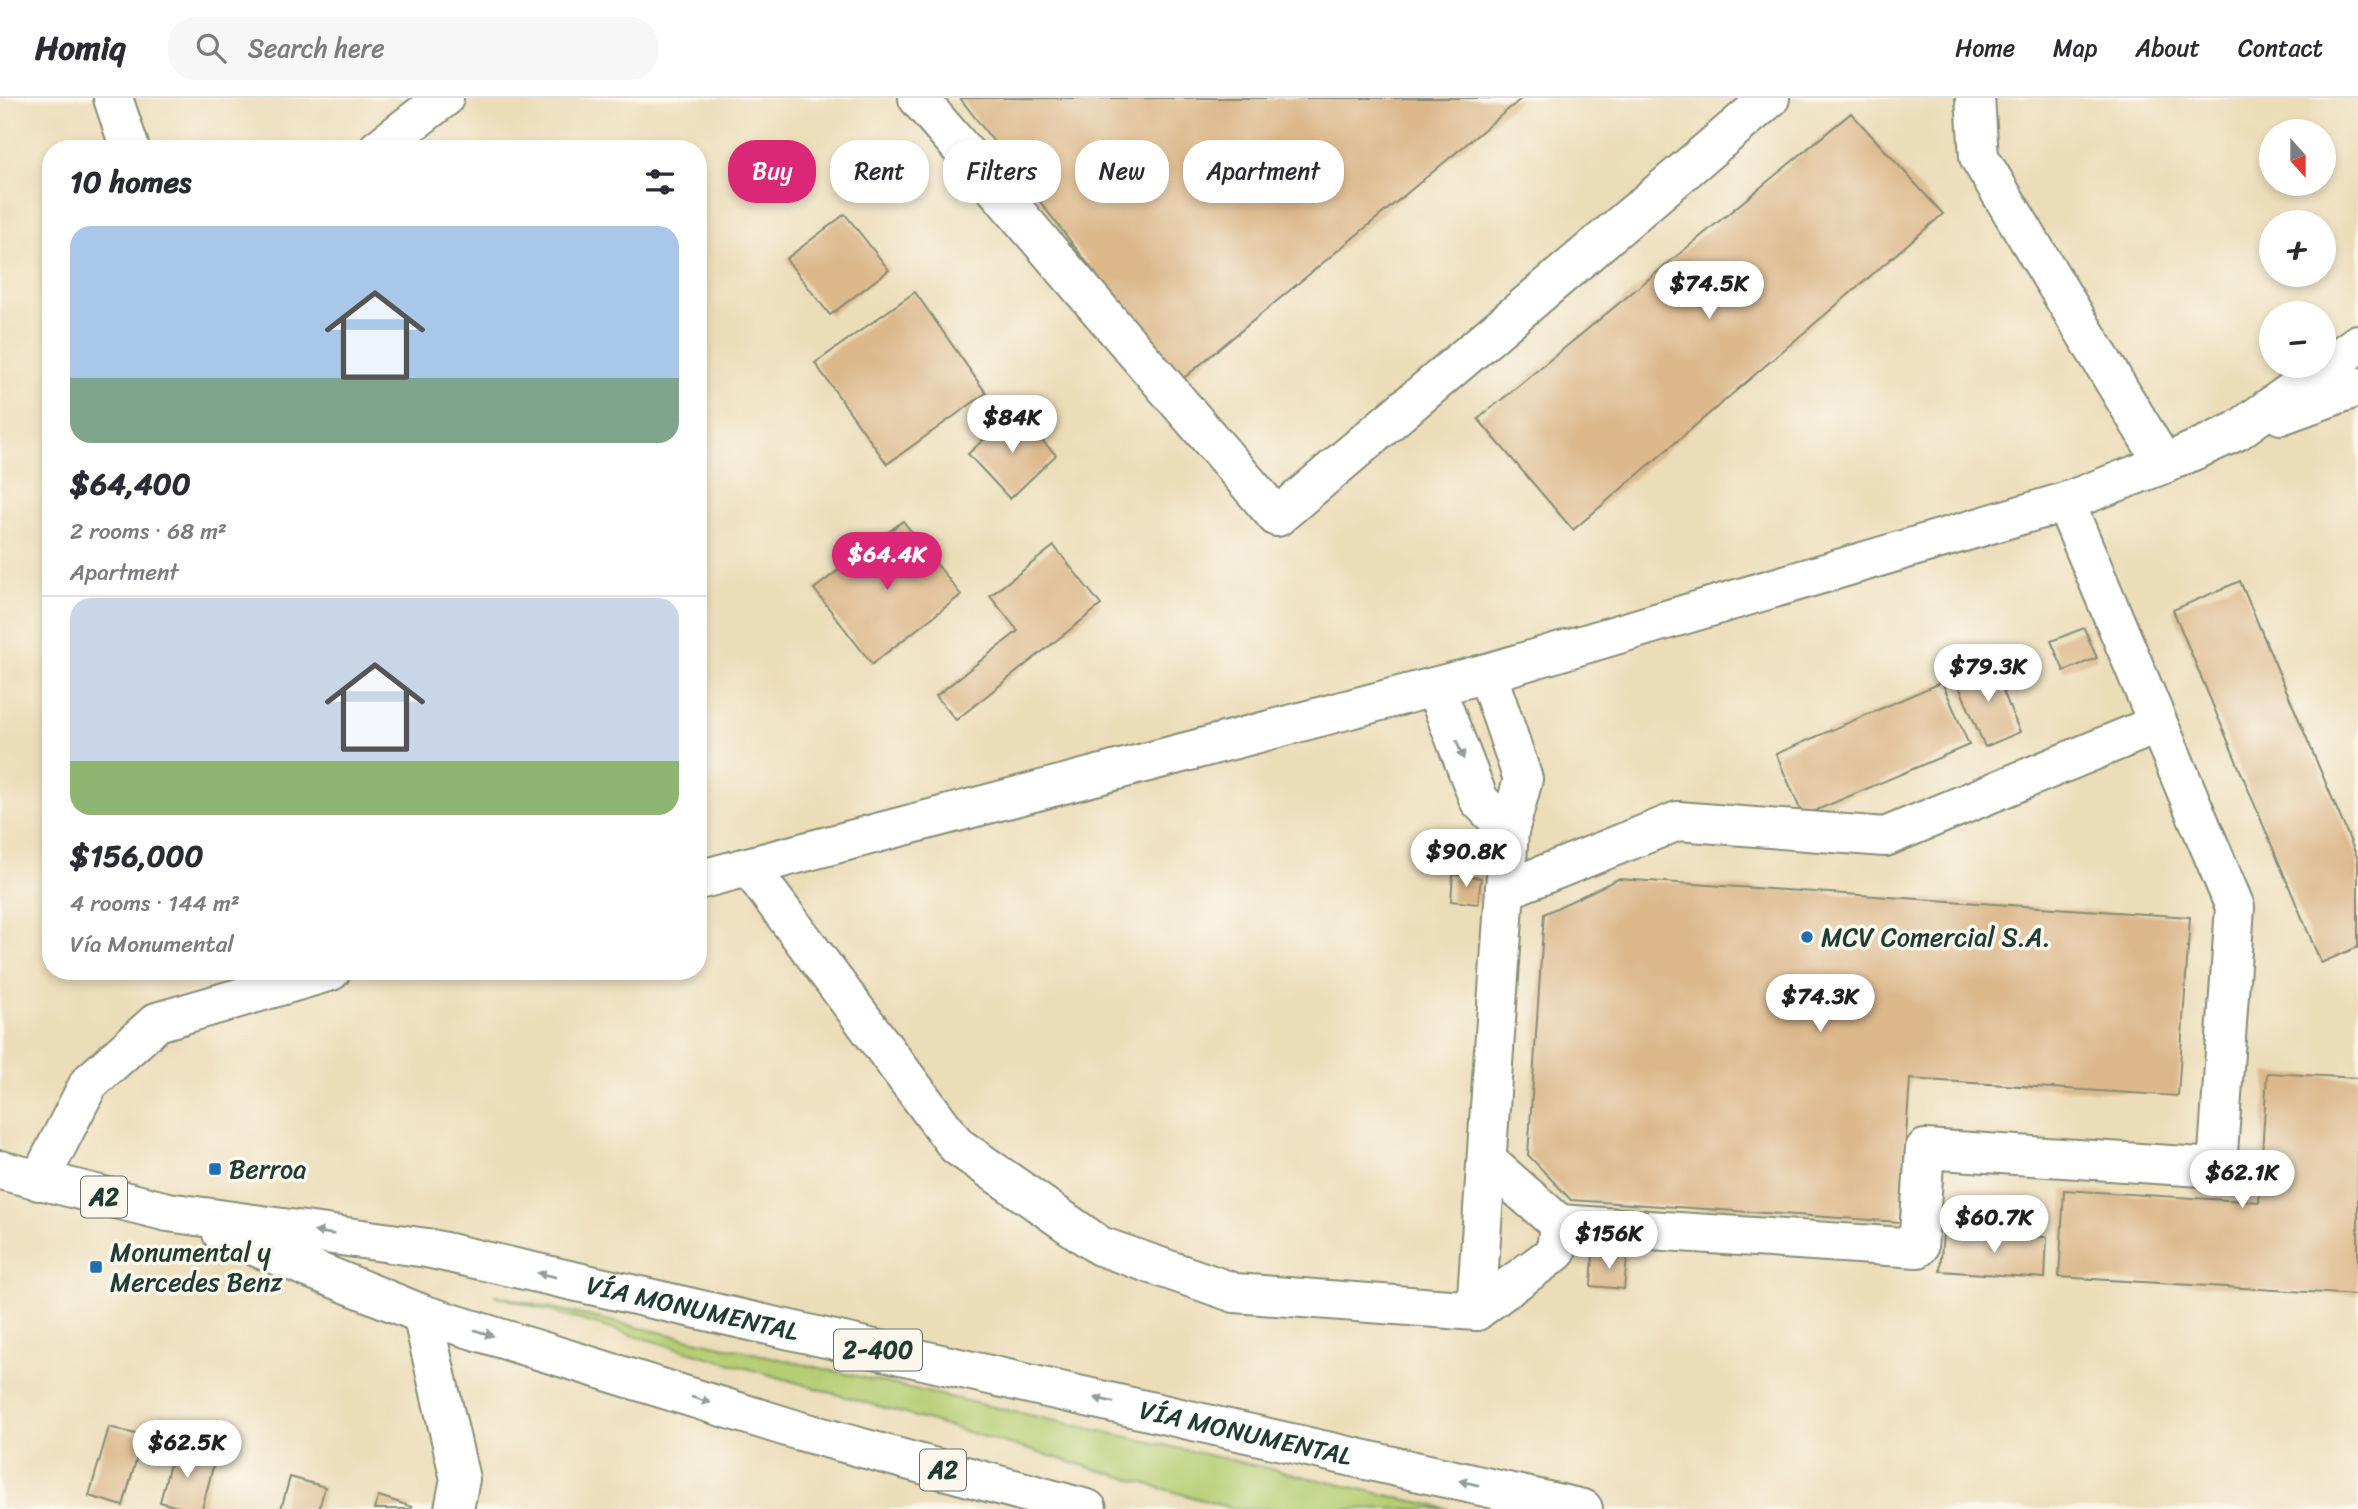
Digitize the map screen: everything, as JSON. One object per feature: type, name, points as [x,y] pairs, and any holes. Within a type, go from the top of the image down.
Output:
[{"type":"main road","points":[[113,98],[127,140]]},
{"type":"main road","points":[[390,140],[444,98]]},
{"type":"main road","points":[[918,98],[1277,517],[1770,98]]},
{"type":"main road","points":[[1975,98],[1979,157],[2164,464]]},
{"type":"main road","points":[[2237,431],[2358,344]]},
{"type":"main road","points":[[707,878],[1487,673],[2065,502],[2164,464],[2237,431],[2358,387]]},
{"type":"main road","points":[[1487,1161],[1559,1224],[1918,1248],[1925,1149],[2217,1168],[2235,907],[2065,502]]},
{"type":"main road","points":[[1476,1311],[1509,831],[1523,779],[1487,673]]},
{"type":"main road","points":[[1435,687],[1479,800],[1509,831]]},
{"type":"main road","points":[[1506,890],[1678,821],[1885,837],[2158,724]]},
{"type":"main road","points":[[749,867],[957,1146],[1100,1246],[1235,1293],[1476,1311],[1556,1252],[1559,1224]]},
{"type":"main road","points":[[39,1181],[89,1083],[157,1023],[301,980]]},
{"type":"main road","name":"VÍA MONUMENTAL","points":[[0,1170],[169,1212],[427,1248],[1583,1509]]},
{"type":"main road","name":"VÍA MONUMENTAL","points":[[169,1212],[422,1314],[800,1431],[1087,1509]]},
{"type":"main road","points":[[422,1314],[460,1479],[454,1509]]},
{"type":"main road","points":[[800,1431],[986,1509]]},
{"type":"green space","points":[[494,1295],[1449,1509],[1233,1509]]},
{"type":"building","points":[[960,98],[1522,98],[1179,382],[1041,203],[1061,203],[1061,140],[992,140]]},
{"type":"building","points":[[1851,113],[1943,214],[1573,530],[1478,419]]},
{"type":"building","points":[[845,214],[889,270],[830,315],[786,259]]},
{"type":"building","points":[[915,292],[986,393],[887,464],[815,363]]},
{"type":"building","points":[[1014,411],[1056,455],[1010,499],[968,454]]},
{"type":"building","points":[[903,521],[961,595],[872,664],[814,589]]},
{"type":"building","points":[[1054,546],[1101,605],[956,720],[936,696],[1018,631],[990,596]]},
{"type":"building","points":[[2240,581],[2358,859],[2358,947],[2321,963],[2173,610]]},
{"type":"building","points":[[2084,628],[2097,658],[2064,671],[2051,641]]},
{"type":"building","points":[[1991,662],[2020,732],[1985,747],[1955,677]]},
{"type":"building","points":[[1942,682],[1969,745],[1803,816],[1776,754]]},
{"type":"building","points":[[1453,875],[1481,878],[1478,904],[1451,901]]},
{"type":"building","points":[[1618,879],[2190,917],[2178,1096],[1910,1079],[1900,1222],[1571,1200],[1528,1155],[1544,914]]},
{"type":"building","points":[[2267,1073],[2358,1078],[2358,1295],[2059,1277],[2064,1190],[2259,1202]]},
{"type":"building","points":[[1943,1232],[2047,1237],[2045,1278],[1940,1271]]},
{"type":"building","points":[[1593,1254],[1627,1257],[1624,1289],[1591,1286]]},
{"type":"building","points":[[109,1427],[143,1436],[123,1506],[89,1496]]},
{"type":"building","points":[[174,1448],[215,1459],[202,1509],[184,1509],[160,1502]]},
{"type":"building","points":[[290,1477],[325,1487],[319,1509],[281,1509]]},
{"type":"building","points":[[379,1496],[412,1507],[374,1509]]},
{"type":"place","name":"MCV Comercial S.A.","points":[[1807,937]]},
{"type":"place","name":"Berroa","points":[[215,1169]]},
{"type":"place","name":"Monumental y Mercedes Benz","points":[[96,1267]]}]
